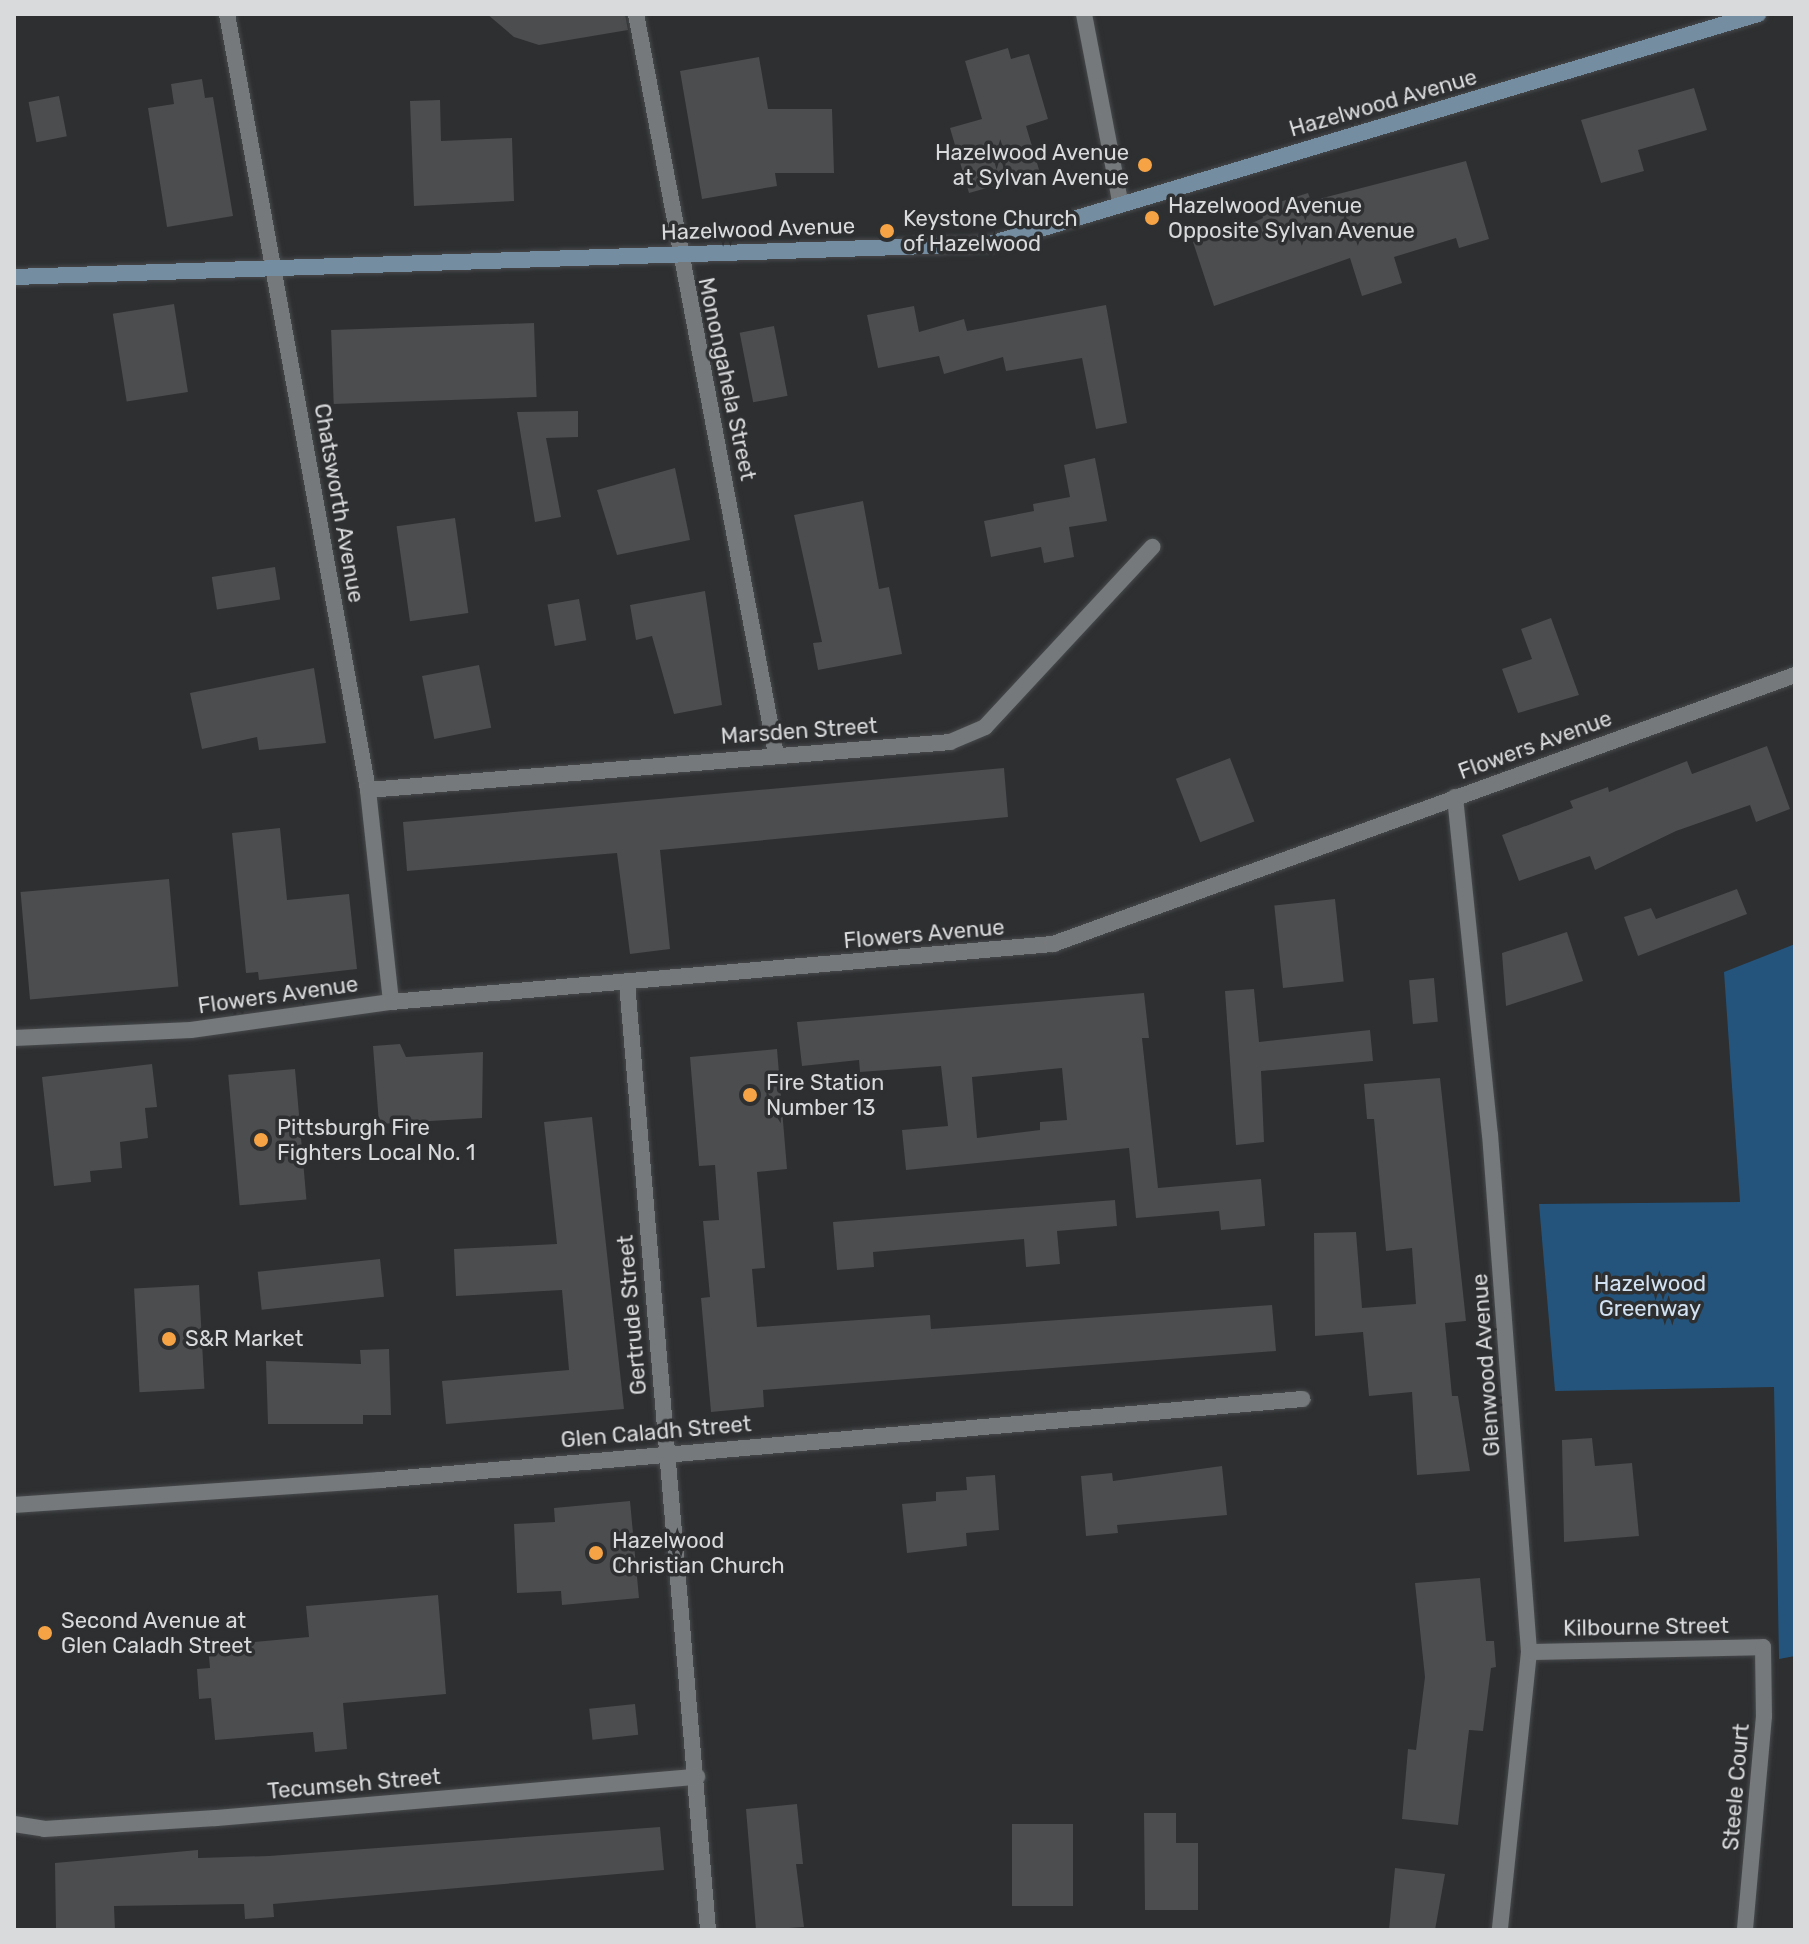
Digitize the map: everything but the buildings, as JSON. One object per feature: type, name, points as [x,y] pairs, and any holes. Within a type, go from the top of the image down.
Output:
[{"type":"main road","name":"Hazelwood Avenue","points":[[14,277],[275,265],[990,244],[1120,201],[1753,15]]},
{"type":"street","name":"Chatsworth Avenue","points":[[227,14],[368,790],[391,1002]]},
{"type":"street","name":"Monongahela Street","points":[[636,14],[678,252],[776,754]]},
{"type":"street","points":[[1084,14],[1120,201]]},
{"type":"street","name":"Marsden Street","points":[[368,790],[950,742],[985,727],[1152,547]]},
{"type":"street","name":"Flowers Avenue","points":[[14,1038],[191,1030],[391,1002],[1053,944],[1795,675]]},
{"type":"street","name":"Glenwood Avenue","points":[[1455,797],[1490,1134],[1529,1652],[1500,1930]]},
{"type":"street","name":"Gertrude Street","points":[[627,983],[708,1930]]},
{"type":"street","name":"Glen Caladh Street","points":[[14,1505],[1302,1399]]},
{"type":"street","name":"Kilbourne Street","points":[[1529,1652],[1763,1647]]},
{"type":"street","name":"Steele Court","points":[[1745,1930],[1764,1716],[1763,1647]]},
{"type":"street","name":"Tecumseh Street","points":[[14,1824],[44,1829],[216,1818],[697,1777]]},
{"type":"green space","name":"Hazelwood Greenway","points":[[1795,944],[1795,1656],[1779,1659],[1774,1387],[1555,1391],[1539,1204],[1740,1202],[1724,972]]},
{"type":"place","name":"Hazelwood Avenue at Sylvan Avenue","points":[[1145,165]]},
{"type":"place","name":"Hazelwood Avenue Opposite Sylvan Avenue","points":[[1152,218]]},
{"type":"place","name":"Keystone Church of Hazelwood","points":[[887,231]]},
{"type":"place","name":"Fire Station Number 13","points":[[750,1095]]},
{"type":"place","name":"Pittsburgh Fire Fighters Local No. 1","points":[[261,1140]]},
{"type":"place","name":"S&R Market","points":[[169,1339]]},
{"type":"place","name":"Hazelwood Christian Church","points":[[596,1553]]},
{"type":"place","name":"Second Avenue at Glen Caladh Street","points":[[45,1633]]}]
